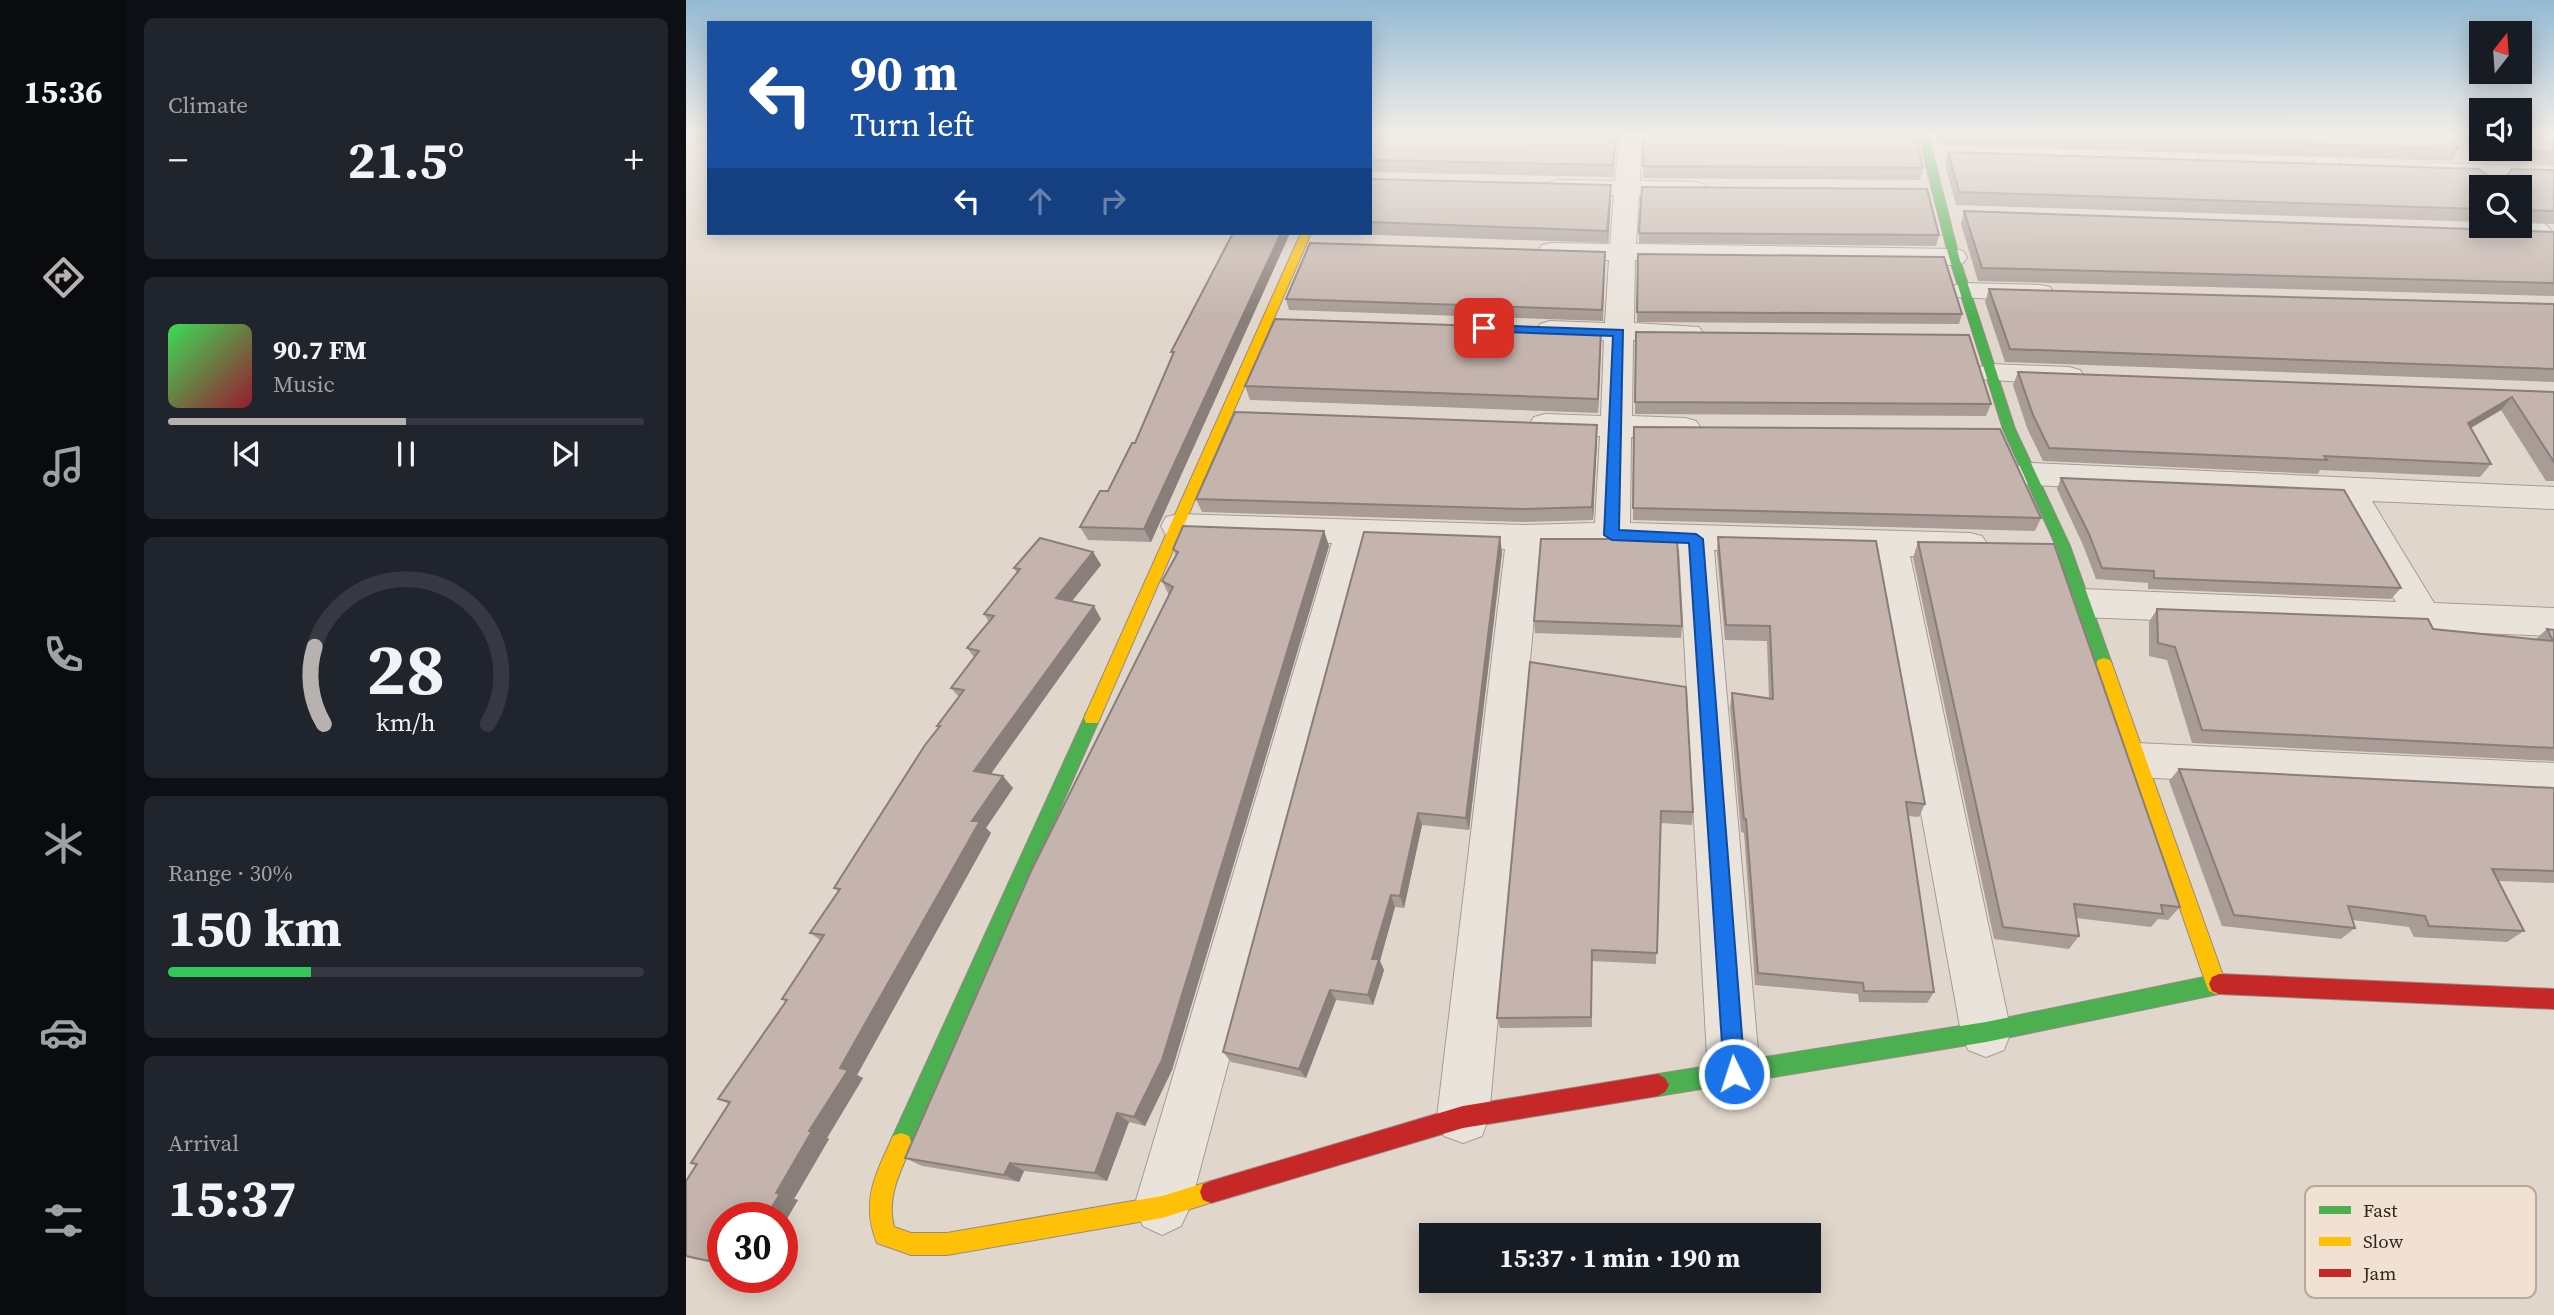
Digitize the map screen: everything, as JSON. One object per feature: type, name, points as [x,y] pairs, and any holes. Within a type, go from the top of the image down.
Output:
[{"type":"street","points":[[1612,535],[1626,195]]},
{"type":"street","points":[[1940,195],[1965,291],[1965,336],[1991,373],[1996,429],[2030,474],[2063,547],[2216,984]]},
{"type":"street","points":[[1945,215],[1973,216]]},
{"type":"street","points":[[2532,223],[2550,239]]},
{"type":"street","points":[[2532,237],[2550,239]]},
{"type":"street","points":[[1312,240],[1242,413],[1178,526],[880,1192],[879,1219],[885,1235],[911,1244],[947,1244],[1162,1207],[1463,1117],[1986,1032],[2216,984],[2554,999]]},
{"type":"street","points":[[1524,250],[1622,254],[1954,257]]},
{"type":"street","points":[[1965,291],[2061,293]]},
{"type":"street","points":[[1524,330],[1716,334]]},
{"type":"street","points":[[1991,373],[2101,377]]},
{"type":"street","points":[[1519,424],[1711,428]]},
{"type":"street","points":[[2030,474],[2554,498]]},
{"type":"street","points":[[2348,489],[2423,615]]},
{"type":"street","points":[[1178,526],[1352,533],[1524,537],[1612,535],[2063,547]]},
{"type":"street","points":[[1162,1207],[1352,533]]},
{"type":"street","points":[[1463,1117],[1524,537]]},
{"type":"street","points":[[1696,539],[1734,1074]]},
{"type":"street","points":[[1890,544],[1986,1032]]},
{"type":"street","points":[[2082,603],[2554,622]]},
{"type":"street","points":[[2137,760],[2554,781]]},
{"type":"building","points":[[1372,195],[1610,195],[1607,231],[1372,222]]},
{"type":"building","points":[[1641,195],[1929,195],[1939,235],[1639,233]]},
{"type":"building","points":[[2063,195],[2469,195],[2469,209]]},
{"type":"building","points":[[2532,195],[2554,195],[2554,211],[2532,210]]},
{"type":"building","points":[[1964,211],[2469,229],[2469,238],[2532,238],[2532,231],[2554,232],[2554,283],[1982,268]]},
{"type":"building","points":[[1232,235],[1280,235],[1144,529],[1080,527],[1100,491],[1108,491],[1132,443],[1135,443],[1174,352],[1171,352]]},
{"type":"building","points":[[1310,243],[1605,252],[1602,310],[1286,299]]},
{"type":"building","points":[[1638,254],[1944,257],[1962,314],[1637,312]]},
{"type":"building","points":[[1989,289],[2554,304],[2554,369],[2010,349]]},
{"type":"building","points":[[1275,319],[1601,330],[1598,399],[1245,386]]},
{"type":"building","points":[[1636,332],[1969,335],[1991,404],[1635,402]]},
{"type":"building","points":[[2018,372],[2554,392],[2554,462],[2512,397],[2468,423],[2491,464],[2049,448],[2033,415]]},
{"type":"building","points":[[1235,412],[1597,425],[1592,507],[1523,509],[1196,499]]},
{"type":"building","points":[[1634,427],[2000,429],[2041,518],[1633,508]]},
{"type":"building","points":[[2061,478],[2344,490],[2401,588],[2154,578],[2154,571],[2102,568],[2089,534]]},
{"type":"building","points":[[1183,526],[1324,531],[1162,1060],[1134,1117],[1117,1113],[1095,1173],[1010,1163],[1004,1175],[905,1158],[1031,871],[1173,587],[1162,581],[1178,552],[1173,549]]},
{"type":"building","points":[[1364,532],[1500,537],[1466,818],[1418,813],[1400,896],[1391,895],[1372,959],[1379,959],[1368,995],[1330,990],[1299,1069],[1223,1052]]},
{"type":"building","points":[[1718,537],[1876,541],[1925,804],[1906,802],[1934,992],[1864,991],[1863,983],[1758,973],[1746,819],[1732,693],[1773,699],[1770,626],[1726,625]]},
{"type":"building","points":[[1040,538],[1093,552],[1056,598],[1094,606],[974,771],[1003,776],[972,821],[980,821],[840,1068],[848,1070],[809,1131],[812,1131],[776,1193],[780,1194],[775,1202],[707,1202],[707,1261],[686,1256],[686,1181],[697,1164],[691,1163],[730,1102],[718,1099],[787,1000],[782,999],[824,935],[810,933],[840,889],[834,888],[925,745],[940,726],[937,726],[964,690],[951,688],[979,651],[967,648],[994,616],[984,614],[1020,569],[1014,568]]},
{"type":"building","points":[[1541,539],[1677,539],[1682,626],[1534,621]]},
{"type":"building","points":[[1918,542],[2054,544],[2180,907],[2161,905],[2163,914],[2074,904],[2079,936],[2003,927]]},
{"type":"building","points":[[2157,609],[2428,619],[2433,629],[2553,641],[2547,629],[2554,630],[2554,748],[2202,730],[2175,647],[2158,643]]},
{"type":"building","points":[[1530,662],[1686,687],[1693,812],[1661,811],[1657,953],[1592,950],[1591,1017],[1497,1018]]},
{"type":"building","points":[[2179,769],[2554,788],[2554,871],[2492,869],[2524,931],[2429,926],[2425,916],[2348,906],[2355,928],[2234,915]]},
{"type":"traffic: fast","points":[[1938,195],[1954,257],[2009,429],[2063,546],[2104,664]]},
{"type":"traffic: fast","points":[[901,1144],[1092,718]]},
{"type":"traffic: fast","points":[[1658,1085],[1986,1032],[2219,984]]},
{"type":"traffic: slow","points":[[1092,718],[1305,235]]},
{"type":"traffic: slow","points":[[2104,664],[2216,984]]},
{"type":"traffic: slow","points":[[901,1144],[882,1188],[881,1222],[885,1235],[911,1244],[947,1244],[1162,1207],[1211,1192]]},
{"type":"traffic: jam","points":[[2219,984],[2554,999]]},
{"type":"traffic: jam","points":[[1211,1192],[1463,1117],[1658,1085]]},
{"type":"route","points":[[1484,328],[1619,333],[1612,535],[1696,539],[1734,1074]]}]
